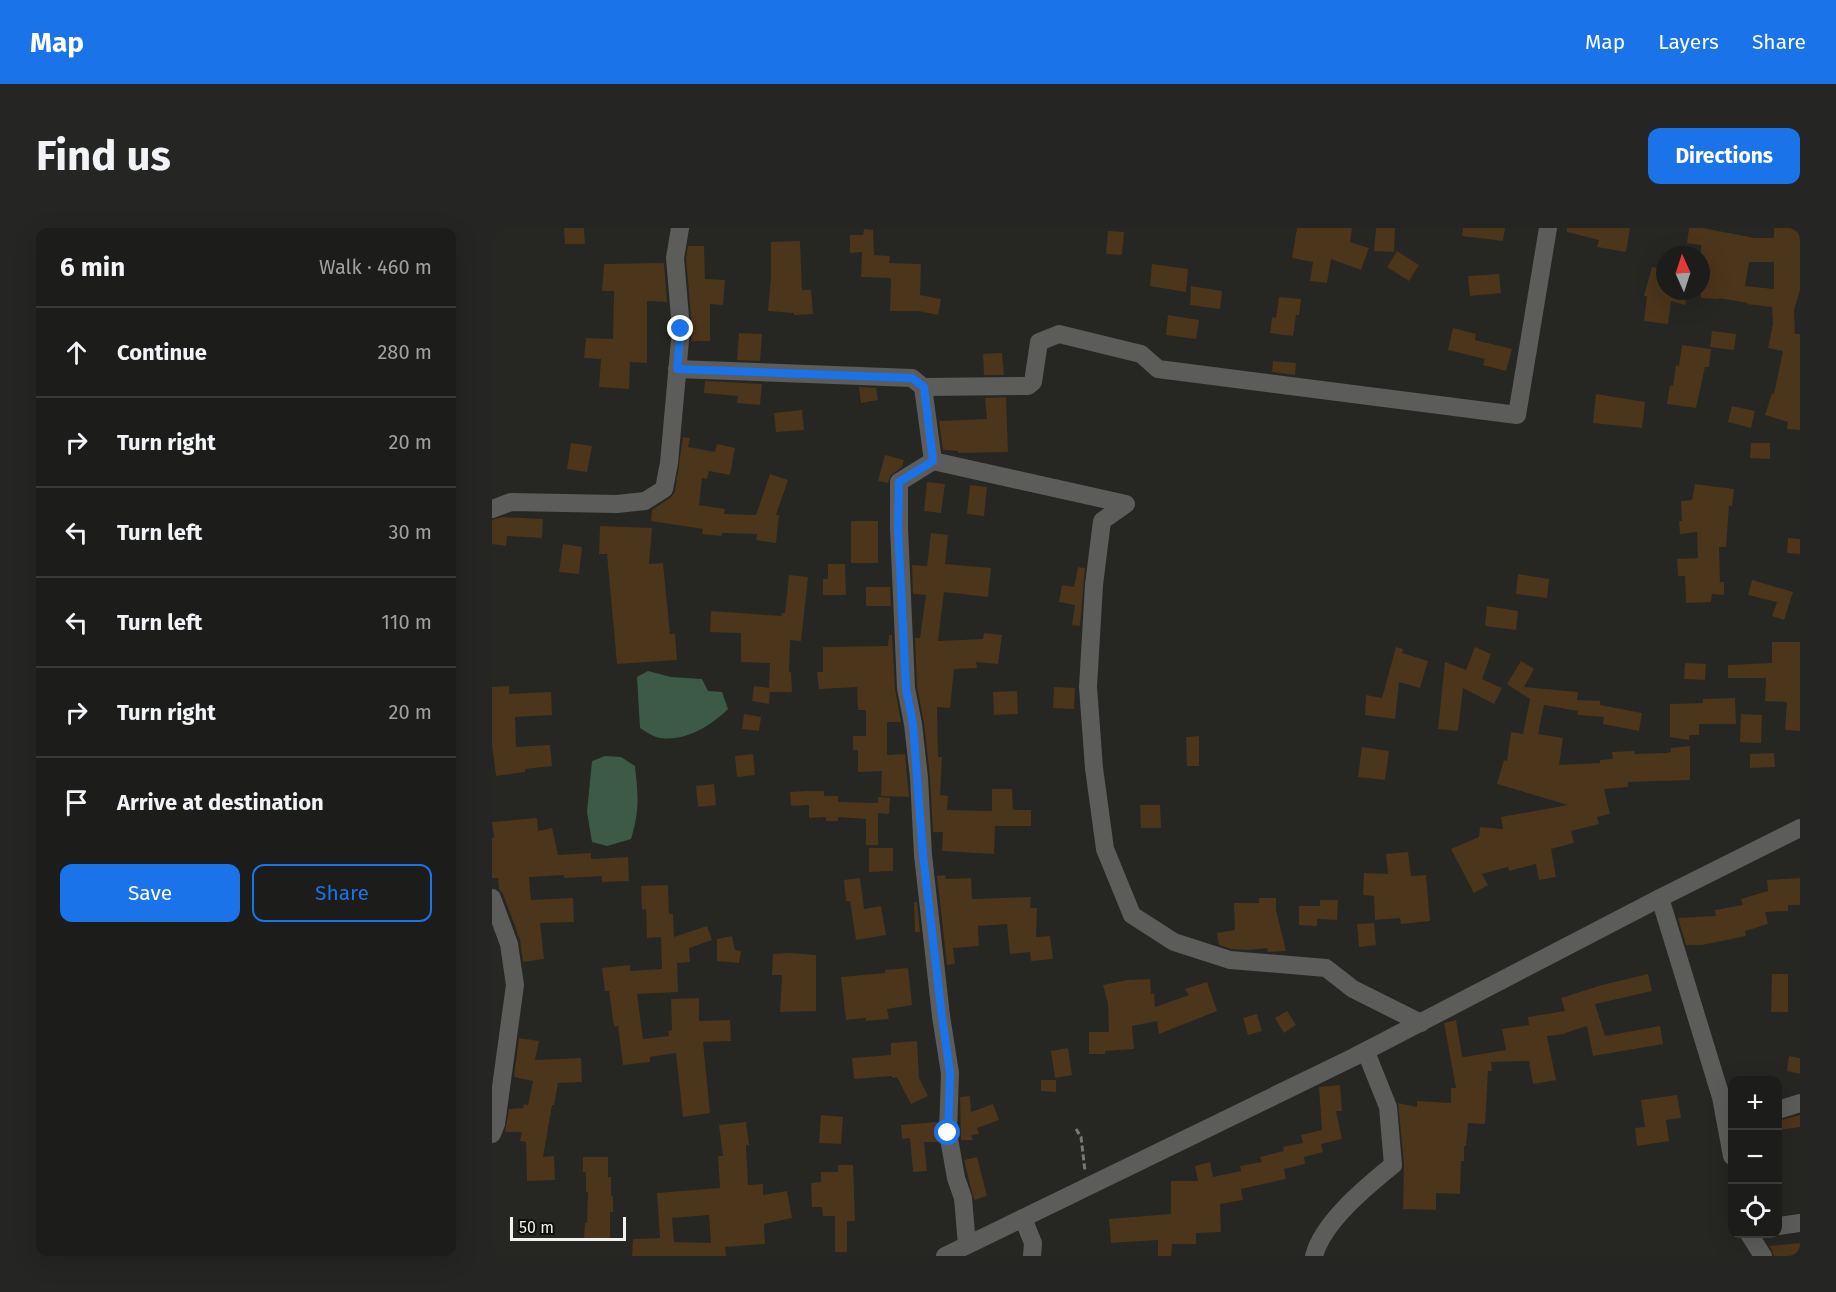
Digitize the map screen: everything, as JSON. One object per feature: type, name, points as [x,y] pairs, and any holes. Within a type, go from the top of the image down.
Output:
[{"type":"street","points":[[492,509],[511,502],[617,504],[645,501],[664,489],[669,463],[681,329],[675,258],[680,228]]},
{"type":"street","points":[[677,369],[912,378],[924,387],[1028,386],[1033,382],[1039,342],[1059,334],[1141,354],[1158,369],[1517,415],[1548,228]]},
{"type":"street","points":[[924,387],[933,461]]},
{"type":"street","points":[[967,1245],[963,1198],[956,1178],[948,1133],[950,1073],[927,891],[913,724],[906,688],[898,528],[899,482],[933,461],[1126,504],[1102,521],[1094,585],[1088,687],[1094,768],[1105,849],[1132,915],[1174,942],[1230,960],[1326,968],[1353,989],[1421,1023]]},
{"type":"street","points":[[945,1256],[1366,1052],[1660,898],[1800,828]]},
{"type":"street","points":[[492,898],[509,944],[514,985],[496,1124],[492,1134]]},
{"type":"street","points":[[1660,898],[1727,1104],[1730,1130]]},
{"type":"street","points":[[1314,1256],[1317,1243],[1357,1194],[1393,1165],[1388,1107],[1366,1052]]},
{"type":"street","points":[[1782,1109],[1800,1103]]},
{"type":"street","points":[[1023,1218],[1034,1244],[1032,1256]]},
{"type":"street","points":[[1782,1225],[1800,1223]]},
{"type":"street","points":[[1752,1238],[1763,1256]]},
{"type":"path","points":[[1076,1128],[1081,1137],[1086,1188]]},
{"type":"shaded area","points":[[648,671],[671,677],[702,679],[708,691],[722,692],[728,709],[713,722],[686,736],[666,739],[654,736],[640,728],[637,677]]},
{"type":"shaded area","points":[[605,756],[621,757],[635,766],[637,794],[636,819],[631,839],[607,846],[592,842],[587,812],[592,761]]},
{"type":"building","points":[[564,228],[584,228],[585,244],[565,244]]},
{"type":"building","points":[[1297,228],[1352,228],[1350,242],[1369,248],[1361,270],[1331,259],[1327,283],[1310,281],[1313,262],[1292,258]]},
{"type":"building","points":[[1376,228],[1395,228],[1394,252],[1374,251]]},
{"type":"building","points":[[1463,228],[1505,228],[1503,241],[1462,236]]},
{"type":"building","points":[[1567,228],[1630,228],[1626,252],[1597,247],[1599,240],[1567,232]]},
{"type":"building","points":[[1689,228],[1702,228],[1755,238],[1774,238],[1774,228],[1800,228],[1800,290],[1794,310],[1795,334],[1800,334],[1800,430],[1787,429],[1788,422],[1765,415],[1772,393],[1774,394],[1783,351],[1768,348],[1773,324],[1772,307],[1710,298],[1710,246],[1687,243]],"holes":[[[1749,262],[1774,262],[1774,289],[1745,286]]]},
{"type":"building","points":[[864,229],[873,230],[874,255],[890,256],[889,263],[921,264],[920,295],[941,299],[938,315],[918,311],[890,311],[891,278],[861,277],[862,252],[850,253],[850,235],[863,235]]},
{"type":"building","points":[[1108,231],[1124,232],[1122,255],[1106,254]]},
{"type":"building","points":[[800,241],[802,290],[811,290],[813,314],[794,315],[794,313],[768,311],[771,242]]},
{"type":"building","points":[[688,246],[704,246],[705,279],[725,280],[723,305],[710,304],[710,341],[691,341],[686,258]]},
{"type":"building","points":[[1397,251],[1419,265],[1409,281],[1387,267]]},
{"type":"building","points":[[664,263],[667,302],[647,301],[647,363],[630,362],[629,389],[599,387],[601,359],[584,358],[586,338],[613,339],[614,291],[602,291],[604,264]]},
{"type":"building","points":[[1152,264],[1188,269],[1186,292],[1150,286]]},
{"type":"building","points":[[1652,267],[1656,268],[1656,300],[1686,300],[1685,305],[1671,301],[1668,324],[1644,321],[1647,296],[1644,296]]},
{"type":"building","points":[[1499,274],[1501,293],[1470,296],[1468,276]]},
{"type":"building","points":[[1191,286],[1222,291],[1220,309],[1190,305]]},
{"type":"building","points":[[1279,297],[1301,299],[1293,336],[1270,333],[1272,317],[1276,318]]},
{"type":"building","points":[[1168,315],[1199,320],[1196,339],[1166,335]]},
{"type":"building","points":[[1453,328],[1476,334],[1475,340],[1512,349],[1506,371],[1483,365],[1485,359],[1448,350]]},
{"type":"building","points":[[1712,331],[1736,334],[1734,350],[1710,347]]},
{"type":"building","points":[[739,333],[762,334],[760,361],[737,360]]},
{"type":"building","points":[[1682,345],[1711,349],[1709,367],[1705,367],[1696,408],[1667,404],[1676,365],[1679,366]]},
{"type":"building","points":[[1002,353],[1004,375],[984,375],[983,354]]},
{"type":"building","points":[[1273,361],[1296,363],[1295,375],[1272,372]]},
{"type":"building","points":[[705,381],[762,384],[760,405],[737,403],[738,396],[704,393]]},
{"type":"building","points":[[859,387],[876,388],[878,400],[861,403]]},
{"type":"building","points":[[1596,394],[1645,402],[1642,428],[1593,423]]},
{"type":"building","points":[[1006,397],[1008,452],[958,453],[958,451],[943,450],[939,421],[987,419],[985,398]]},
{"type":"building","points":[[1732,406],[1755,411],[1751,428],[1728,422]]},
{"type":"building","points":[[802,410],[804,430],[776,432],[774,413]]},
{"type":"building","points":[[683,437],[690,438],[688,447],[715,452],[717,444],[735,448],[730,475],[709,471],[707,479],[702,478],[699,505],[725,509],[724,514],[756,515],[770,474],[788,480],[776,515],[779,515],[776,543],[756,540],[757,534],[722,533],[721,536],[702,534],[703,529],[651,521],[652,510],[675,492]]},
{"type":"building","points":[[571,443],[592,446],[587,472],[567,469]]},
{"type":"building","points":[[1751,443],[1770,443],[1770,459],[1750,458]]},
{"type":"building","points":[[885,455],[904,460],[902,467],[890,476],[888,483],[878,481]]},
{"type":"building","points":[[927,482],[945,484],[941,513],[924,511]]},
{"type":"building","points":[[1695,484],[1734,489],[1732,506],[1729,506],[1726,547],[1719,547],[1720,582],[1724,582],[1724,595],[1712,594],[1711,602],[1686,603],[1685,576],[1678,576],[1677,559],[1698,558],[1697,532],[1680,534],[1679,521],[1682,521],[1681,501],[1692,500]]},
{"type":"building","points":[[970,485],[987,487],[984,516],[967,514]]},
{"type":"building","points":[[502,517],[543,519],[542,538],[507,536],[506,546],[492,544],[492,520]]},
{"type":"building","points":[[851,521],[878,521],[878,563],[851,563]]},
{"type":"building","points":[[600,526],[652,528],[649,564],[663,563],[670,634],[675,634],[677,660],[617,664],[607,554],[599,554]]},
{"type":"building","points":[[931,533],[948,535],[945,564],[991,568],[988,597],[944,592],[938,641],[983,639],[984,633],[1002,635],[998,664],[976,662],[977,668],[954,669],[950,708],[937,707],[938,757],[942,757],[940,795],[948,796],[947,810],[992,811],[992,789],[1012,789],[1013,810],[1031,810],[1031,826],[995,826],[994,854],[942,851],[943,832],[933,832],[930,777],[917,687],[915,638],[920,638],[926,595],[913,594],[912,565],[927,566]]},
{"type":"building","points":[[1788,538],[1800,539],[1800,554],[1787,553]]},
{"type":"building","points":[[563,544],[582,547],[579,574],[559,572]]},
{"type":"building","points":[[828,564],[845,564],[846,595],[823,595],[823,579],[828,579]]},
{"type":"building","points":[[1078,567],[1085,568],[1080,626],[1072,625],[1075,605],[1059,602],[1062,585],[1074,587]]},
{"type":"building","points":[[1518,574],[1549,579],[1547,598],[1516,594]]},
{"type":"building","points":[[789,575],[808,577],[801,641],[790,640],[789,672],[791,672],[792,692],[770,692],[769,704],[752,701],[754,686],[769,688],[770,663],[741,662],[741,633],[710,632],[711,611],[781,616],[785,613]]},
{"type":"building","points":[[1752,580],[1793,592],[1784,620],[1772,616],[1777,602],[1748,595]]},
{"type":"building","points":[[866,587],[890,587],[891,606],[866,606]]},
{"type":"building","points":[[1487,606],[1518,611],[1516,630],[1485,626]]},
{"type":"building","points":[[889,635],[892,635],[895,689],[901,722],[887,722],[887,755],[905,754],[909,797],[881,796],[882,771],[858,772],[858,750],[853,750],[853,736],[866,736],[866,710],[858,710],[857,687],[819,689],[817,672],[823,672],[823,647],[888,646]]},
{"type":"building","points":[[1772,642],[1800,642],[1800,731],[1785,730],[1787,702],[1765,701],[1766,678],[1728,678],[1728,665],[1772,663]]},
{"type":"building","points":[[1396,647],[1403,649],[1402,653],[1428,661],[1420,688],[1399,682],[1395,719],[1365,715],[1366,695],[1382,698]]},
{"type":"building","points":[[1475,647],[1491,654],[1482,679],[1502,688],[1494,704],[1463,688],[1458,731],[1438,729],[1445,662],[1466,670]]},
{"type":"building","points":[[1521,661],[1534,669],[1524,687],[1578,692],[1577,700],[1600,701],[1600,705],[1642,713],[1639,731],[1603,724],[1604,717],[1578,715],[1578,711],[1544,705],[1538,734],[1563,738],[1559,765],[1600,763],[1600,760],[1613,759],[1612,752],[1667,753],[1671,752],[1671,748],[1690,746],[1690,780],[1628,782],[1628,787],[1604,789],[1610,814],[1597,817],[1599,824],[1571,831],[1574,843],[1551,849],[1556,877],[1539,880],[1536,864],[1509,871],[1508,867],[1482,874],[1488,885],[1474,893],[1451,849],[1479,837],[1480,827],[1503,829],[1501,817],[1568,805],[1497,784],[1504,760],[1507,761],[1511,732],[1523,734],[1530,699],[1507,684]]},
{"type":"building","points":[[1685,663],[1706,664],[1705,680],[1684,679]]},
{"type":"building","points":[[509,686],[509,694],[551,692],[552,715],[515,717],[516,747],[550,745],[552,766],[496,776],[492,744],[492,687]]},
{"type":"building","points":[[1054,687],[1075,688],[1074,709],[1053,708]]},
{"type":"building","points":[[1017,691],[1018,714],[994,715],[993,692]]},
{"type":"building","points":[[1735,698],[1736,724],[1699,724],[1699,735],[1689,735],[1689,740],[1670,737],[1670,704],[1703,703],[1703,699]]},
{"type":"building","points":[[744,714],[761,717],[759,731],[742,729]]},
{"type":"building","points":[[1741,714],[1762,715],[1761,743],[1740,742]]},
{"type":"building","points":[[1199,736],[1199,766],[1187,766],[1186,737]]},
{"type":"building","points":[[1362,747],[1389,751],[1385,780],[1358,777]]},
{"type":"building","points":[[1774,753],[1775,767],[1750,768],[1750,754]]},
{"type":"building","points":[[753,754],[755,775],[737,777],[735,756]]},
{"type":"building","points":[[714,784],[716,805],[698,807],[696,786]]},
{"type":"building","points":[[824,791],[824,796],[838,796],[838,802],[878,803],[878,797],[890,798],[889,814],[878,813],[878,845],[866,845],[866,819],[838,817],[838,821],[826,821],[826,817],[809,818],[809,805],[791,806],[790,792]]},
{"type":"building","points":[[1140,805],[1160,805],[1161,828],[1141,828]]},
{"type":"building","points":[[537,818],[538,831],[552,828],[558,855],[591,853],[591,859],[628,857],[629,881],[602,882],[602,876],[529,877],[531,900],[573,898],[574,922],[540,923],[544,959],[523,962],[520,940],[499,889],[498,878],[492,878],[492,838],[494,838],[492,822]]},
{"type":"building","points":[[869,848],[893,848],[893,871],[869,872]]},
{"type":"building","points":[[1408,852],[1411,876],[1426,875],[1430,921],[1401,924],[1400,918],[1375,920],[1374,896],[1363,895],[1364,873],[1388,874],[1386,854]]},
{"type":"building","points":[[945,875],[946,879],[971,878],[972,899],[1031,897],[1030,908],[1037,908],[1036,937],[1050,936],[1053,959],[1031,961],[1030,952],[1010,954],[1007,924],[978,926],[979,946],[953,948],[955,964],[947,965],[937,876]]},
{"type":"building","points":[[860,878],[864,909],[881,906],[886,935],[856,940],[850,901],[846,901],[844,880]]},
{"type":"building","points":[[1800,878],[1800,905],[1788,905],[1788,911],[1765,912],[1768,924],[1745,931],[1746,936],[1702,945],[1686,945],[1678,918],[1716,916],[1715,910],[1743,905],[1741,899],[1768,891],[1767,880]]},
{"type":"building","points":[[668,885],[669,914],[673,914],[674,937],[707,926],[712,940],[689,948],[690,962],[677,963],[678,992],[637,994],[643,1039],[669,1036],[668,1031],[672,1030],[671,999],[699,998],[699,1021],[730,1020],[731,1041],[703,1042],[710,1113],[683,1117],[676,1053],[650,1057],[650,1062],[623,1065],[618,1026],[614,1027],[609,991],[605,991],[602,968],[630,965],[630,971],[662,969],[661,937],[647,938],[646,909],[642,910],[641,886]]},
{"type":"building","points":[[1259,898],[1276,898],[1276,910],[1286,951],[1268,952],[1267,948],[1232,949],[1219,945],[1217,933],[1235,930],[1234,903],[1259,903]]},
{"type":"building","points":[[1320,900],[1338,900],[1337,920],[1317,919],[1317,926],[1299,925],[1299,906],[1320,906]]},
{"type":"building","points":[[914,902],[917,902],[920,932],[915,932]]},
{"type":"building","points":[[1374,923],[1376,945],[1359,947],[1357,924]]},
{"type":"building","points":[[732,936],[735,950],[741,951],[739,963],[717,961],[717,939]]},
{"type":"building","points":[[773,954],[816,955],[816,1011],[780,1012],[782,975],[772,975]]},
{"type":"building","points":[[908,968],[912,1005],[887,1009],[889,1019],[846,1020],[841,977],[885,973],[885,970]]},
{"type":"building","points":[[1648,974],[1652,991],[1595,1004],[1605,1036],[1660,1026],[1663,1044],[1593,1056],[1587,1026],[1565,1034],[1547,1036],[1556,1080],[1533,1084],[1529,1061],[1491,1062],[1492,1071],[1488,1071],[1485,1124],[1468,1123],[1464,1161],[1461,1161],[1460,1194],[1436,1193],[1436,1210],[1403,1209],[1404,1164],[1398,1103],[1417,1107],[1417,1101],[1451,1103],[1451,1088],[1456,1088],[1444,1023],[1456,1020],[1464,1057],[1506,1050],[1502,1029],[1529,1025],[1528,1017],[1565,1011],[1561,998]]},
{"type":"building","points":[[1772,974],[1788,974],[1788,1012],[1771,1012]]},
{"type":"building","points":[[1150,979],[1155,1007],[1189,995],[1185,989],[1207,982],[1217,1011],[1159,1034],[1157,1021],[1132,1026],[1134,1049],[1089,1054],[1089,1032],[1109,1032],[1108,1004],[1103,985],[1127,980]]},
{"type":"building","points":[[1287,1011],[1296,1025],[1284,1033],[1275,1018]]},
{"type":"building","points":[[1257,1014],[1262,1031],[1248,1035],[1243,1018]]},
{"type":"building","points":[[519,1038],[539,1041],[535,1060],[581,1058],[582,1082],[558,1083],[554,1105],[552,1105],[543,1157],[554,1156],[555,1180],[527,1181],[526,1142],[520,1141],[522,1132],[505,1132],[509,1109],[523,1108],[524,1104],[528,1105],[533,1081],[514,1077]]},
{"type":"building","points":[[917,1041],[919,1078],[928,1096],[911,1104],[897,1077],[854,1079],[852,1058],[891,1055],[891,1043]]},
{"type":"building","points":[[1068,1048],[1072,1075],[1055,1078],[1051,1051]]},
{"type":"building","points":[[1789,1056],[1800,1058],[1800,1074],[1787,1071]]},
{"type":"building","points":[[1041,1080],[1056,1080],[1056,1092],[1041,1091]]},
{"type":"building","points":[[1340,1085],[1342,1111],[1336,1111],[1342,1139],[1321,1144],[1323,1152],[1304,1157],[1305,1164],[1284,1169],[1286,1179],[1241,1189],[1243,1200],[1220,1204],[1221,1232],[1196,1233],[1196,1244],[1172,1244],[1171,1256],[1158,1256],[1158,1240],[1111,1243],[1109,1219],[1171,1214],[1171,1181],[1198,1181],[1195,1166],[1210,1162],[1213,1177],[1241,1171],[1240,1166],[1262,1162],[1260,1157],[1284,1151],[1283,1147],[1303,1143],[1301,1135],[1322,1130],[1319,1087]]},
{"type":"building","points":[[1677,1095],[1681,1118],[1666,1120],[1669,1141],[1637,1146],[1635,1128],[1645,1127],[1641,1100]]},
{"type":"building","points":[[970,1096],[971,1112],[993,1104],[999,1120],[977,1128],[979,1134],[971,1135],[973,1140],[961,1140],[960,1097]]},
{"type":"building","points":[[821,1115],[843,1117],[841,1144],[819,1143]]},
{"type":"building","points":[[1800,1115],[1800,1127],[1782,1129],[1782,1120]]},
{"type":"building","points":[[746,1122],[749,1145],[746,1145],[748,1185],[763,1184],[763,1195],[787,1191],[792,1218],[764,1224],[765,1244],[725,1247],[726,1256],[632,1256],[633,1239],[660,1238],[657,1193],[720,1188],[718,1156],[723,1156],[719,1125]],"holes":[[[709,1215],[711,1243],[674,1242],[672,1218]]]},
{"type":"building","points":[[937,1122],[938,1142],[924,1142],[927,1171],[913,1172],[910,1138],[902,1139],[901,1125]]},
{"type":"building","points":[[583,1157],[608,1157],[608,1177],[611,1177],[611,1196],[613,1196],[613,1212],[610,1212],[610,1239],[584,1238],[588,1192],[586,1192],[586,1172],[583,1172]]},
{"type":"building","points":[[977,1157],[987,1196],[974,1200],[964,1160]]},
{"type":"building","points":[[838,1165],[853,1165],[855,1221],[847,1221],[847,1252],[835,1252],[835,1216],[823,1216],[822,1207],[812,1207],[811,1183],[821,1182],[821,1172],[838,1172]]},
{"type":"building","points":[[1800,1243],[1800,1256],[1774,1256],[1770,1246]]},
{"type":"route","points":[[681,329],[677,369],[912,378],[924,387],[933,461],[899,482],[898,528],[906,688],[913,724],[919,778],[923,855],[950,1073],[948,1133]]}]
